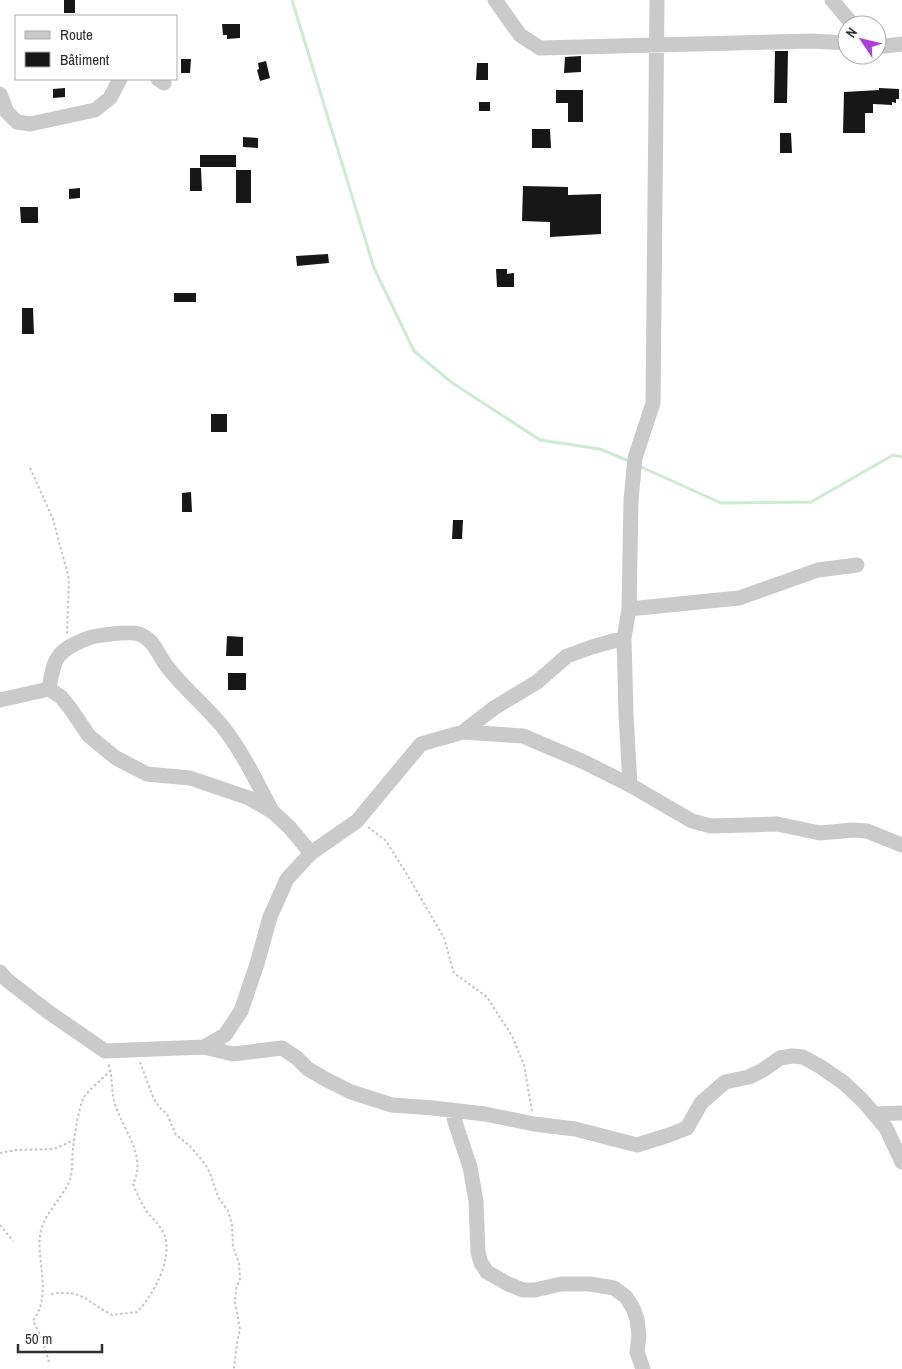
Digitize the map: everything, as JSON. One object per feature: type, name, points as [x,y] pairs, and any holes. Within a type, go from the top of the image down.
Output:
[{"type":"street","points":[[495,0],[520,35],[540,48],[811,40],[837,42]]},
{"type":"street","points":[[630,785],[624,638],[630,609],[630,500],[635,458],[653,403],[657,0]]},
{"type":"street","points":[[832,0],[845,15]]},
{"type":"street","points":[[887,46],[902,44]]},
{"type":"street","points":[[0,94],[8,112],[17,122],[30,124],[96,110],[110,98],[119,80]]},
{"type":"street","points":[[630,609],[739,598],[818,570],[857,565]]},
{"type":"street","points":[[49,689],[53,666],[59,654],[68,646],[90,637],[138,634],[154,644],[166,664],[223,727],[246,762],[273,812]]},
{"type":"street","points":[[463,732],[494,708],[537,682],[568,656],[592,646],[624,638]]},
{"type":"street","points":[[0,700],[49,689],[61,697],[89,736],[116,758],[147,774],[190,778],[249,798],[273,812],[290,828],[311,853]]},
{"type":"street","points":[[204,1047],[225,1035],[241,1011],[258,964],[270,917],[287,879],[311,853],[357,821],[384,786],[421,744],[463,732],[523,736],[584,762],[630,785],[692,821],[711,826],[776,824],[820,833],[860,830],[867,831],[902,846]]},
{"type":"street","points":[[0,972],[7,980],[47,1011],[105,1051],[204,1047],[233,1054],[282,1048],[297,1058],[308,1069],[350,1092],[392,1105],[485,1114],[534,1124],[575,1129],[637,1145],[687,1128],[701,1103],[725,1082],[749,1077],[780,1058],[803,1057],[844,1083],[863,1101],[886,1128],[902,1162]]},
{"type":"street","points":[[452,1110],[470,1167],[476,1201],[478,1252],[481,1263],[487,1272],[523,1290],[535,1290],[561,1284],[590,1284],[614,1288],[626,1297],[634,1308],[639,1336],[637,1352],[643,1369]]},
{"type":"street","points":[[874,1114],[902,1113]]},
{"type":"path","points":[[30,468],[53,518],[69,579],[68,646]]},
{"type":"path","points":[[357,821],[364,823],[386,841],[444,938],[454,973],[487,997],[512,1036],[524,1066],[534,1124]]},
{"type":"path","points":[[143,1048],[138,1055],[153,1097],[159,1107],[167,1114],[176,1135],[190,1146],[205,1164],[210,1173],[214,1189],[228,1211],[232,1224],[233,1247],[239,1263],[240,1279],[236,1289],[235,1303],[240,1329],[236,1343],[234,1369]]},
{"type":"path","points":[[51,1294],[66,1292],[82,1296],[112,1315],[137,1312],[153,1293],[163,1267],[167,1249],[165,1236],[146,1211],[133,1184],[138,1165],[137,1154],[114,1102],[111,1070],[105,1051]]},
{"type":"path","points":[[49,1362],[42,1338],[33,1321],[38,1314],[44,1295],[40,1234],[42,1226],[65,1190],[73,1170],[74,1140],[81,1103],[86,1094],[111,1070]]},
{"type":"path","points":[[0,1153],[16,1150],[54,1149],[74,1140]]},
{"type":"path","points":[[0,1225],[13,1240]]},
{"type":"building","points":[[64,0],[75,0],[75,13],[64,13]]},
{"type":"building","points":[[222,24],[240,24],[240,38],[227,39],[227,35],[223,35]]},
{"type":"building","points":[[775,51],[788,51],[787,103],[774,103]]},
{"type":"building","points":[[581,56],[581,72],[564,73],[565,57]]},
{"type":"building","points":[[181,59],[191,59],[190,73],[181,73]]},
{"type":"building","points":[[266,61],[270,78],[260,81],[257,70],[259,69],[258,63]]},
{"type":"building","points":[[477,63],[488,63],[488,80],[476,80]]},
{"type":"building","points":[[65,88],[65,97],[53,98],[53,89]]},
{"type":"building","points":[[879,88],[899,89],[899,99],[896,99],[896,103],[892,102],[892,105],[873,104],[873,113],[865,113],[865,133],[843,133],[844,92],[879,90]]},
{"type":"building","points":[[556,90],[583,90],[583,122],[568,122],[568,103],[556,103]]},
{"type":"building","points":[[479,102],[490,102],[490,111],[479,111]]},
{"type":"building","points":[[532,129],[550,129],[551,148],[532,148]]},
{"type":"building","points":[[780,133],[791,133],[792,153],[780,153]]},
{"type":"building","points":[[243,137],[258,138],[258,148],[243,147]]},
{"type":"building","points":[[200,155],[236,155],[236,167],[200,167]]},
{"type":"building","points":[[190,168],[201,168],[202,191],[190,191]]},
{"type":"building","points":[[236,170],[251,170],[251,203],[236,203]]},
{"type":"building","points":[[523,186],[568,187],[568,195],[601,194],[601,234],[550,237],[550,222],[522,221]]},
{"type":"building","points":[[80,188],[80,198],[69,199],[69,189]]},
{"type":"building","points":[[20,207],[38,207],[38,223],[21,223]]},
{"type":"building","points":[[328,254],[329,263],[297,266],[296,256]]},
{"type":"building","points":[[496,269],[507,269],[507,274],[514,273],[514,287],[497,287]]},
{"type":"building","points":[[174,293],[196,293],[196,302],[174,302]]},
{"type":"building","points":[[22,308],[33,308],[34,334],[22,334]]},
{"type":"building","points":[[211,414],[227,414],[227,432],[211,432]]},
{"type":"building","points":[[191,492],[192,512],[182,512],[182,493]]},
{"type":"building","points":[[453,520],[463,520],[462,539],[452,539]]},
{"type":"building","points":[[227,636],[243,637],[243,656],[226,656]]},
{"type":"building","points":[[228,673],[246,673],[246,690],[228,690]]},
{"type":"waterway","points":[[292,0],[374,268],[414,351],[451,382],[540,440],[600,449],[631,462]]},
{"type":"waterway","points":[[639,466],[721,503],[811,502],[893,455],[902,457]]}]
